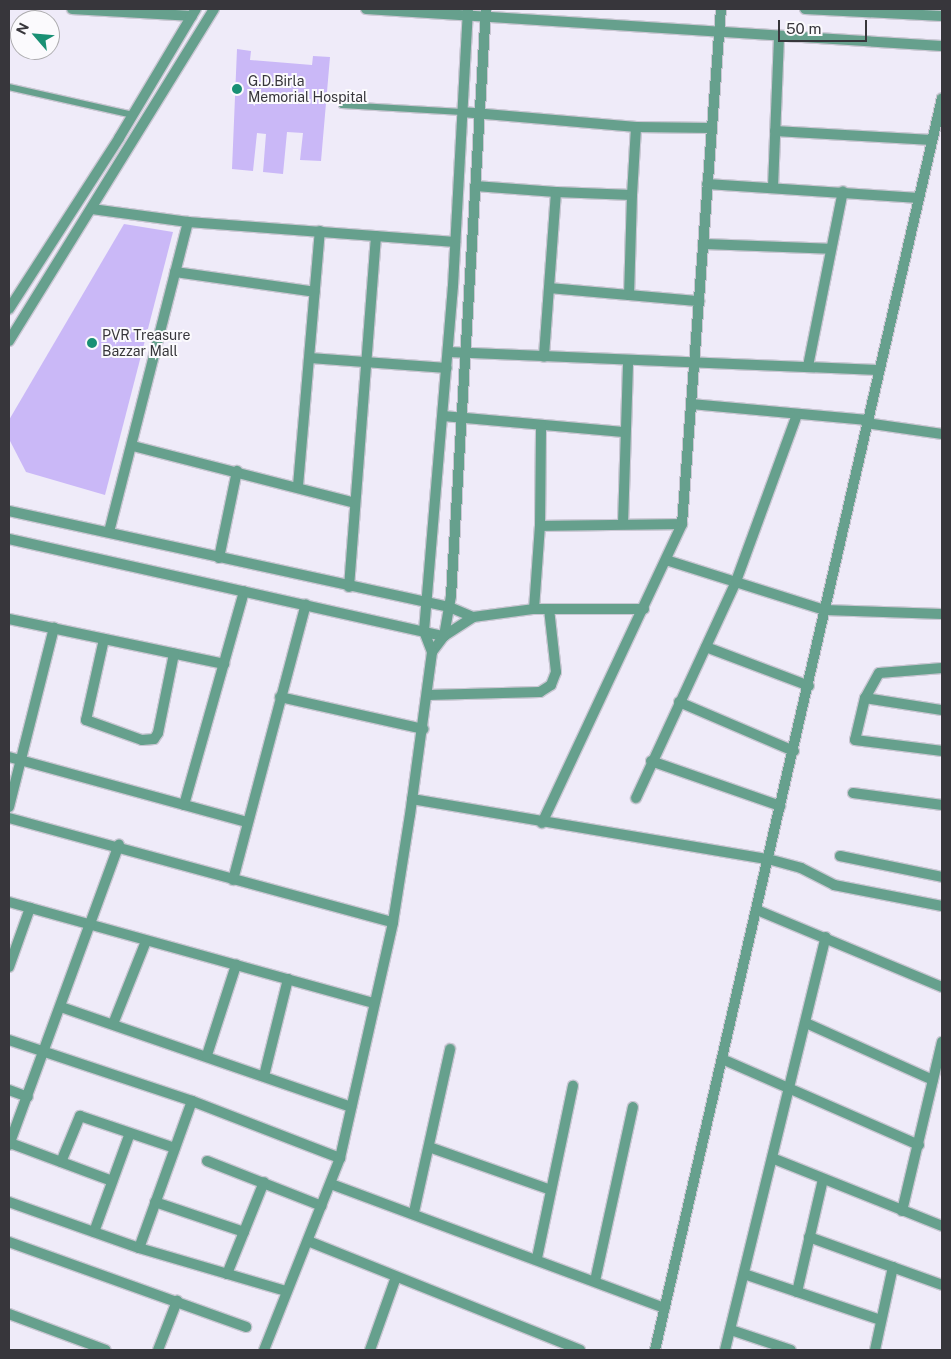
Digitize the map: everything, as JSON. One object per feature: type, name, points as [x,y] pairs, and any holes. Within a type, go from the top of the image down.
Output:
[{"type":"street","points":[[9,309],[133,115],[194,13],[72,9]]},
{"type":"street","points":[[9,341],[214,9]]},
{"type":"street","points":[[366,9],[485,13],[719,33],[942,46]]},
{"type":"street","points":[[542,823],[644,609],[682,524],[721,9]]},
{"type":"street","points":[[805,9],[942,16]]},
{"type":"street","points":[[264,1350],[340,1158],[394,922],[428,695],[432,652],[424,632],[456,242],[468,12]]},
{"type":"street","points":[[444,636],[449,607],[458,418],[475,186],[485,13]]},
{"type":"street","points":[[773,188],[778,37]]},
{"type":"street","points":[[655,1350],[809,686],[878,370],[942,98]]},
{"type":"street","points":[[462,112],[636,127],[712,128]]},
{"type":"street","points":[[629,295],[636,127]]},
{"type":"street","points":[[775,131],[932,140]]},
{"type":"street","points":[[707,184],[843,191],[918,198]]},
{"type":"street","points":[[475,186],[632,195]]},
{"type":"street","points":[[808,366],[843,191]]},
{"type":"street","points":[[544,357],[556,192]]},
{"type":"street","points":[[92,209],[188,222],[456,242]]},
{"type":"street","points":[[109,532],[188,222]]},
{"type":"street","points":[[298,486],[320,231]]},
{"type":"street","points":[[349,587],[376,236]]},
{"type":"street","points":[[703,244],[831,249]]},
{"type":"street","points":[[175,272],[315,292]]},
{"type":"street","points":[[549,288],[699,301]]},
{"type":"street","points":[[448,352],[628,361],[694,360],[878,370]]},
{"type":"street","points":[[310,358],[367,364],[446,368]]},
{"type":"street","points":[[623,524],[623,432],[628,361]]},
{"type":"street","points":[[691,404],[867,422],[942,434]]},
{"type":"street","points":[[636,798],[651,761],[735,584],[797,414]]},
{"type":"street","points":[[443,416],[623,432]]},
{"type":"street","points":[[534,609],[540,526],[541,425]]},
{"type":"street","points":[[132,446],[298,486],[355,503]]},
{"type":"street","points":[[219,558],[237,471]]},
{"type":"street","points":[[9,511],[349,587],[449,607],[473,617]]},
{"type":"street","points":[[540,526],[682,524]]},
{"type":"street","points":[[9,539],[444,636]]},
{"type":"street","points":[[666,560],[735,584],[825,610],[942,614]]},
{"type":"street","points":[[184,804],[244,591]]},
{"type":"street","points":[[233,880],[246,822],[306,604]]},
{"type":"street","points":[[432,652],[444,636],[473,617],[534,609],[644,609]]},
{"type":"street","points":[[428,695],[540,692],[551,685],[556,672],[549,609]]},
{"type":"street","points":[[9,619],[224,664]]},
{"type":"street","points":[[9,807],[23,761],[54,628]]},
{"type":"street","points":[[104,639],[86,720],[142,740],[154,739],[158,733],[174,654]]},
{"type":"street","points":[[706,647],[809,686]]},
{"type":"street","points":[[942,668],[878,673],[865,698],[855,740],[942,751]]},
{"type":"street","points":[[280,697],[423,729]]},
{"type":"street","points":[[865,698],[942,710]]},
{"type":"street","points":[[679,702],[794,751]]},
{"type":"street","points":[[9,757],[246,822]]},
{"type":"street","points":[[651,761],[780,806]]},
{"type":"street","points":[[852,793],[942,804]]},
{"type":"street","points":[[412,799],[542,823],[768,859],[801,868],[834,884],[942,906]]},
{"type":"street","points":[[9,818],[119,845],[233,880],[394,922]]},
{"type":"street","points":[[112,1180],[9,1144],[92,926],[119,845]]},
{"type":"street","points":[[840,856],[942,877]]},
{"type":"street","points":[[9,902],[374,1003]]},
{"type":"street","points":[[9,968],[30,908]]},
{"type":"street","points":[[757,910],[826,937],[942,987]]},
{"type":"street","points":[[725,1350],[746,1275],[772,1158],[826,937]]},
{"type":"street","points":[[113,1024],[146,941]]},
{"type":"street","points":[[207,1055],[236,965]]},
{"type":"street","points":[[264,1076],[288,979]]},
{"type":"street","points":[[61,1007],[207,1055],[351,1107]]},
{"type":"street","points":[[806,1024],[933,1080]]},
{"type":"street","points":[[9,1040],[192,1101],[340,1158]]},
{"type":"street","points":[[902,1211],[942,1042]]},
{"type":"street","points":[[414,1212],[430,1147],[450,1049]]},
{"type":"street","points":[[722,1059],[919,1145]]},
{"type":"street","points":[[537,1258],[573,1086]]},
{"type":"street","points":[[9,1090],[28,1097]]},
{"type":"street","points":[[139,1248],[192,1101]]},
{"type":"street","points":[[595,1281],[633,1107]]},
{"type":"street","points":[[61,1162],[80,1116],[175,1148]]},
{"type":"street","points":[[94,1232],[130,1133]]},
{"type":"street","points":[[430,1147],[551,1190]]},
{"type":"street","points":[[772,1158],[942,1226]]},
{"type":"street","points":[[207,1161],[322,1206]]},
{"type":"street","points":[[797,1292],[823,1179]]},
{"type":"street","points":[[227,1274],[264,1182]]},
{"type":"street","points":[[331,1184],[414,1212],[665,1308]]},
{"type":"street","points":[[9,1202],[139,1248],[286,1291]]},
{"type":"street","points":[[155,1202],[244,1232]]},
{"type":"street","points":[[809,1237],[942,1285]]},
{"type":"street","points":[[308,1241],[580,1350]]},
{"type":"street","points":[[9,1242],[246,1327]]},
{"type":"street","points":[[875,1350],[894,1267]]},
{"type":"street","points":[[746,1275],[881,1320]]},
{"type":"street","points":[[372,1350],[396,1277]]},
{"type":"street","points":[[158,1350],[177,1301]]},
{"type":"street","points":[[9,1314],[106,1350]]},
{"type":"street","points":[[731,1330],[791,1350]]},
{"type":"lane","points":[[9,87],[133,115]]},
{"type":"lane","points":[[342,105],[462,112]]},
{"type":"building","points":[[237,49],[251,51],[250,60],[312,65],[313,56],[330,57],[321,161],[300,160],[303,133],[287,132],[283,174],[263,172],[266,134],[257,133],[253,171],[232,169]]},
{"type":"building","points":[[124,224],[173,232],[105,495],[26,472],[9,439],[9,420]]},
{"type":"place","name":"G.D.Birla Memorial Hospital","points":[[237,89]]},
{"type":"place","name":"PVR Treasure Bazzar Mall","points":[[92,343]]}]
